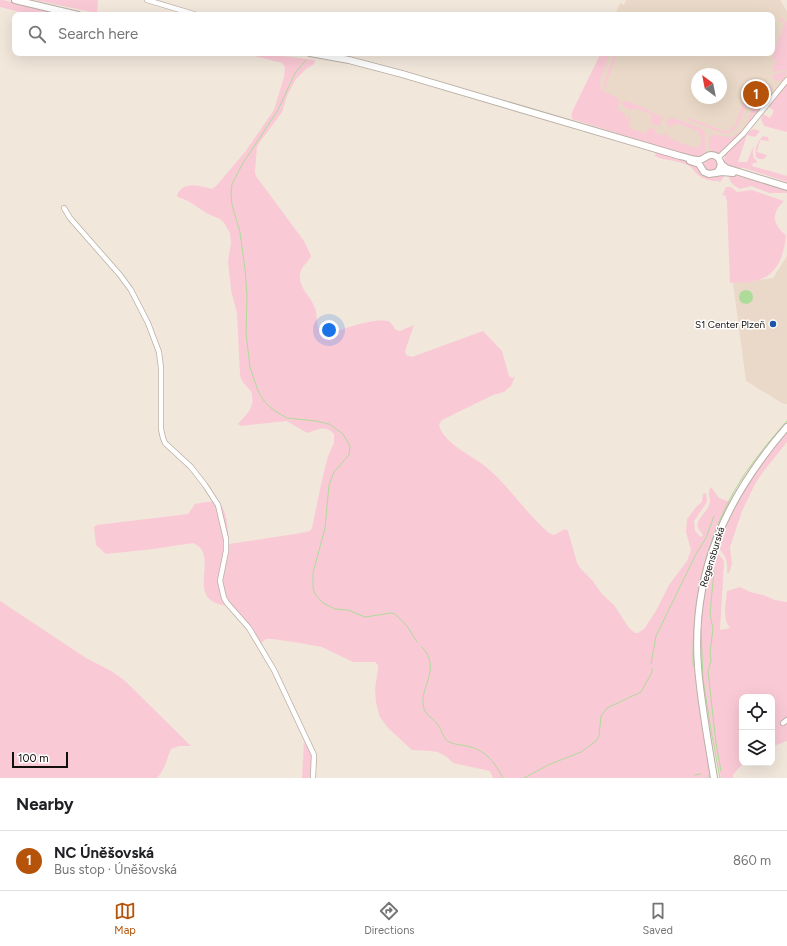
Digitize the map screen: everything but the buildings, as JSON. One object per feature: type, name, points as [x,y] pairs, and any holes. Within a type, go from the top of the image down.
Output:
[{"type":"main road","points":[[15,0],[65,12]]},
{"type":"main road","points":[[327,56],[349,60],[402,74],[680,156],[699,160],[712,155],[719,160],[724,167],[787,187]]},
{"type":"main road","points":[[680,156],[699,164],[707,174],[722,172],[744,174]]},
{"type":"main road","points":[[702,169],[704,158]]},
{"type":"main road","points":[[716,173],[720,169],[719,160]]},
{"type":"main road","name":"Regensburská","points":[[714,778],[698,666],[698,624],[703,583],[714,544],[733,503],[757,464],[787,427]]},
{"type":"street","points":[[147,0],[187,12]]},
{"type":"street","points":[[719,160],[743,134],[787,80]]},
{"type":"street","points":[[64,208],[70,218],[120,275],[131,290],[148,323],[159,352],[162,383],[161,429],[163,438],[165,442],[191,467],[205,484],[218,505],[226,539],[226,551],[220,582],[224,598],[249,628],[274,670],[314,755],[313,778]]},
{"type":"shaded area","points":[[0,0],[2,0],[57,12],[20,12],[0,7]]},
{"type":"shaded area","points":[[34,0],[98,0],[97,12]]},
{"type":"shaded area","points":[[626,0],[780,0],[787,11],[787,77],[740,133],[721,153],[706,154],[573,119],[571,116],[600,56],[775,56],[775,12],[616,12],[620,3],[624,5]]},
{"type":"shaded area","points":[[780,17],[787,22],[787,70],[772,72],[776,60],[772,58],[773,56],[775,56],[775,50],[785,22],[779,20]]},
{"type":"shaded area","points":[[255,56],[282,56],[315,60],[314,64],[306,69],[296,79],[287,96],[282,112],[257,146],[255,172],[256,176],[304,241],[311,256],[302,269],[300,279],[303,288],[315,308],[318,328],[322,334],[326,335],[358,324],[376,321],[390,322],[396,330],[400,331],[414,325],[405,351],[406,355],[412,357],[483,331],[502,351],[509,376],[512,378],[515,376],[511,386],[504,392],[493,395],[442,420],[439,424],[441,430],[449,441],[478,461],[497,477],[531,516],[549,533],[554,535],[565,529],[568,531],[577,563],[602,594],[614,605],[629,628],[635,633],[638,633],[645,628],[657,609],[669,585],[687,561],[691,550],[686,532],[687,519],[702,502],[703,494],[706,493],[707,502],[694,521],[695,531],[701,537],[703,535],[699,530],[698,522],[706,511],[710,502],[709,491],[711,487],[719,498],[730,502],[717,528],[705,567],[694,627],[696,684],[711,778],[493,778],[490,771],[453,763],[447,757],[438,752],[412,750],[388,728],[380,717],[376,703],[375,689],[378,665],[375,662],[353,662],[322,647],[300,643],[266,639],[260,644],[230,605],[216,603],[206,595],[204,588],[204,554],[200,548],[193,543],[106,554],[96,545],[94,527],[97,525],[188,514],[195,504],[208,502],[215,502],[223,508],[228,527],[229,544],[301,533],[310,531],[312,528],[328,456],[334,443],[334,434],[328,429],[324,428],[307,433],[287,421],[241,426],[238,424],[251,408],[252,395],[250,390],[243,382],[240,374],[237,313],[231,290],[228,261],[231,243],[230,233],[220,219],[208,214],[177,195],[183,188],[188,186],[212,189],[245,152],[274,110],[284,77],[285,67],[282,63]]},
{"type":"shaded area","points":[[600,56],[609,56],[600,81],[601,90],[618,98],[618,110],[626,115],[625,119],[628,119],[629,116],[631,117],[629,125],[632,129],[645,133],[650,128],[656,130],[655,133],[663,136],[665,132],[671,138],[683,144],[696,148],[700,146],[702,139],[698,131],[677,123],[670,127],[666,123],[667,120],[672,118],[704,131],[705,152],[701,157],[689,156],[572,119],[572,112]]},
{"type":"shaded area","points":[[614,56],[617,56],[605,86],[608,88],[605,89],[604,82]]},
{"type":"shaded area","points":[[787,71],[785,77],[781,81],[776,81],[773,78],[772,75]]},
{"type":"shaded area","points":[[751,78],[753,80],[753,84],[745,109],[740,122],[732,132],[722,133],[688,120],[689,118],[724,131],[730,130],[732,127],[734,128],[751,81],[749,79]]},
{"type":"shaded area","points":[[787,83],[787,132],[764,126],[761,119],[763,114],[770,118],[774,111],[768,106]]},
{"type":"shaded area","points":[[763,84],[771,87],[772,93],[745,126],[758,96],[759,87]]},
{"type":"shaded area","points":[[623,101],[645,108],[650,112],[663,117],[660,125],[658,126],[652,124],[652,116],[650,114],[635,108],[633,110],[623,107]]},
{"type":"shaded area","points":[[741,129],[739,132],[740,133],[719,154],[713,153],[710,149],[709,137],[711,135],[731,137],[738,133]]},
{"type":"shaded area","points":[[754,129],[760,131],[755,137],[747,135],[738,162],[747,162],[754,145],[753,156],[757,161],[756,163],[753,163],[752,166],[787,176],[787,182],[744,168],[728,166],[724,162],[725,155],[750,131]]},
{"type":"shaded area","points":[[763,136],[768,137],[769,141],[760,140]]},
{"type":"shaded area","points":[[760,140],[757,152],[767,155],[764,159],[759,159],[756,157],[756,148]]},
{"type":"shaded area","points":[[656,151],[687,160],[693,163],[701,171],[724,175],[724,177],[719,183],[719,181],[705,179],[687,165],[655,156]]},
{"type":"shaded area","points":[[711,157],[716,159],[718,164],[716,169],[711,171],[706,169],[704,164],[706,159]]},
{"type":"shaded area","points":[[729,174],[787,189],[787,193],[769,193],[751,186],[740,189],[729,179]]},
{"type":"shaded area","points":[[726,187],[731,187],[737,192],[752,190],[784,201],[777,209],[775,215],[777,225],[786,235],[782,256],[776,268],[771,273],[755,281],[730,283],[727,201],[725,195],[722,196]]},
{"type":"shaded area","points":[[787,256],[787,404],[782,403],[746,381],[733,283],[773,278]]},
{"type":"shaded area","points":[[743,290],[749,290],[753,294],[753,300],[749,304],[743,304],[739,300],[739,294]]},
{"type":"shaded area","points":[[787,432],[787,442],[755,484],[742,511],[730,547],[732,564],[729,573],[727,573],[726,558],[717,547],[731,515],[747,486]]},
{"type":"shaded area","points":[[716,552],[724,562],[720,630],[730,628],[725,615],[727,591],[740,587],[750,592],[775,600],[787,602],[787,741],[775,745],[775,694],[739,694],[739,766],[740,766],[733,775],[733,778],[721,778],[703,676],[701,655],[702,614]]},
{"type":"shaded area","points":[[0,601],[86,658],[111,671],[124,680],[191,746],[179,746],[171,749],[164,767],[157,778],[0,778]]},
{"type":"shaded area","points":[[304,742],[312,755],[314,778],[302,778]]},
{"type":"waterway","points":[[306,60],[295,73],[278,110],[243,163],[232,184],[232,205],[240,232],[245,269],[247,295],[246,333],[250,367],[258,391],[264,401],[271,408],[287,418],[329,424],[343,434],[350,446],[349,455],[334,472],[329,485],[325,528],[313,573],[313,588],[315,594],[323,603],[335,609],[348,610],[365,617],[391,613],[395,614],[407,626],[417,642]]},
{"type":"waterway","points":[[693,666],[695,615],[704,567],[711,543],[731,497],[744,475],[787,421]]},
{"type":"waterway","points":[[651,664],[656,636],[696,554],[706,538],[714,516]]},
{"type":"waterway","points":[[711,569],[714,571],[710,614],[713,629],[710,652],[711,661],[708,671],[716,743],[721,771]]},
{"type":"waterway","points":[[701,630],[703,679],[720,778]]},
{"type":"waterway","points":[[422,647],[428,656],[430,664],[430,672],[423,696],[425,711],[441,729],[447,741],[454,744],[471,747],[486,755],[494,763],[503,778]]},
{"type":"waterway","points":[[524,778],[548,765],[581,752],[596,741],[599,736],[601,716],[607,708],[641,692],[652,672],[652,668]]},
{"type":"waterway","points":[[695,775],[701,774]]},
{"type":"place","name":"NC Úněšovská","points":[[756,94]]},
{"type":"place","name":"S1 Center Plzeň","points":[[773,324]]}]
